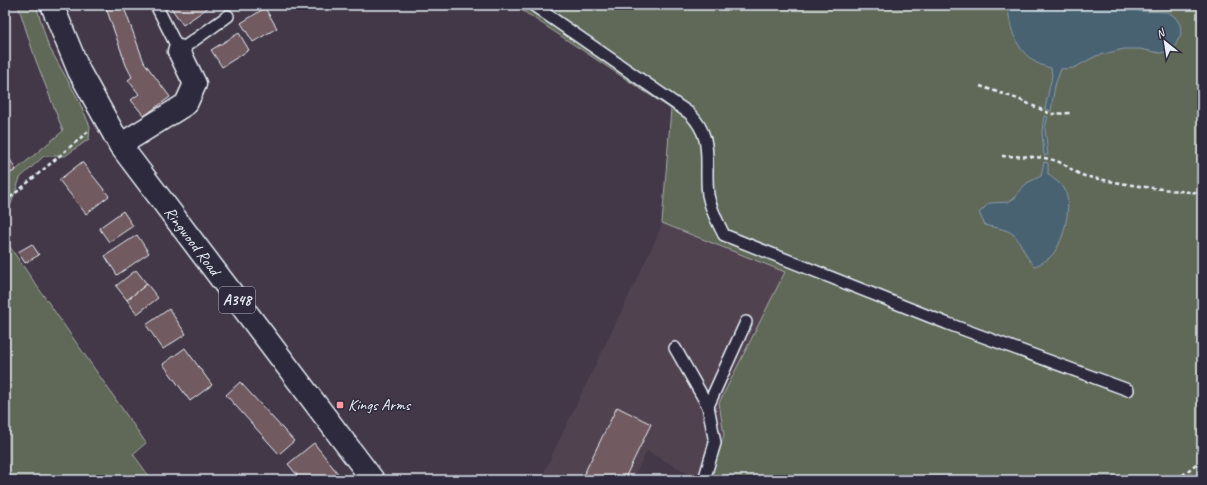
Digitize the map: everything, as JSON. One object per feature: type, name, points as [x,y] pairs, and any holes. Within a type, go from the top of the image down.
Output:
[{"type":"main road","name":"Ringwood Road","points":[[52,5],[79,71],[120,145],[373,480]]},
{"type":"main road","points":[[120,145],[186,104],[195,84],[179,51]]},
{"type":"lane","points":[[156,5],[179,51],[228,16]]},
{"type":"lane","points":[[533,5],[689,113],[699,123],[706,140],[708,194],[713,215],[724,235],[946,324],[1128,390]]},
{"type":"lane","points":[[708,406],[746,322]]},
{"type":"lane","points":[[675,348],[708,406],[714,443],[704,480]]},
{"type":"path","points":[[980,86],[1018,99],[1042,112],[1051,114],[1070,113]]},
{"type":"path","points":[[5,202],[105,118]]},
{"type":"path","points":[[1002,156],[1050,159],[1061,163],[1077,174],[1089,177],[1157,189],[1202,193]]},
{"type":"path","points":[[1178,480],[1202,459]]},
{"type":"path","points":[[5,475],[9,480]]},
{"type":"shaded area","points":[[662,223],[785,272],[719,403],[724,435],[710,480],[700,480],[647,451],[632,480],[540,480],[656,239]]},
{"type":"green space","points":[[18,5],[36,5],[48,45],[77,97],[90,126],[89,139],[65,156],[44,156],[20,178],[10,207],[5,211],[5,176],[16,170],[63,131],[35,58]]},
{"type":"green space","points":[[514,5],[1202,5],[1202,471],[1192,480],[710,480],[724,435],[719,403],[785,272],[662,223],[671,109]]},
{"type":"green space","points":[[5,240],[146,443],[133,454],[152,480],[5,480]]},
{"type":"water","points":[[1008,5],[1112,5],[1140,11],[1168,12],[1175,17],[1180,24],[1181,34],[1175,46],[1169,51],[1160,53],[1140,49],[1124,49],[1096,56],[1074,68],[1061,69],[1055,85],[1051,111],[1045,109],[1052,76],[1051,68],[1032,60],[1024,53],[1014,36]]},
{"type":"water","points":[[1044,116],[1048,117],[1045,128],[1048,155],[1044,155],[1042,131]]},
{"type":"water","points":[[1044,162],[1048,163],[1048,174],[1064,188],[1068,203],[1064,232],[1057,248],[1049,258],[1035,266],[1028,259],[1020,242],[1014,235],[1004,230],[985,225],[979,213],[989,203],[1008,202],[1016,197],[1019,191],[1027,183],[1041,176]]},
{"type":"building","points":[[105,5],[123,5],[144,62],[170,97],[144,116],[131,100],[139,94],[128,80],[132,77],[126,65]]},
{"type":"building","points":[[169,5],[212,5],[183,25]]},
{"type":"building","points":[[265,8],[277,28],[253,42],[241,23]]},
{"type":"building","points":[[239,33],[249,50],[222,67],[211,50]]},
{"type":"building","points":[[8,156],[16,170],[5,176],[5,158]]},
{"type":"building","points":[[82,162],[109,196],[86,214],[59,180]]},
{"type":"building","points":[[123,211],[133,226],[109,242],[99,228]]},
{"type":"building","points":[[137,235],[149,253],[117,275],[105,256]]},
{"type":"building","points":[[32,244],[39,255],[25,263],[18,252]]},
{"type":"building","points":[[136,270],[147,284],[127,300],[116,286]]},
{"type":"building","points":[[147,284],[158,298],[137,314],[127,300]]},
{"type":"building","points":[[169,309],[186,334],[163,349],[146,325]]},
{"type":"building","points":[[185,348],[212,385],[190,401],[163,364]]},
{"type":"building","points":[[240,382],[294,441],[279,454],[226,395]]},
{"type":"building","points":[[617,407],[651,424],[624,480],[581,480]]},
{"type":"building","points":[[314,443],[343,480],[301,480],[288,464]]},
{"type":"building","points":[[662,475],[671,480],[660,480]]},
{"type":"place","name":"Kings Arms","points":[[340,405]]}]
